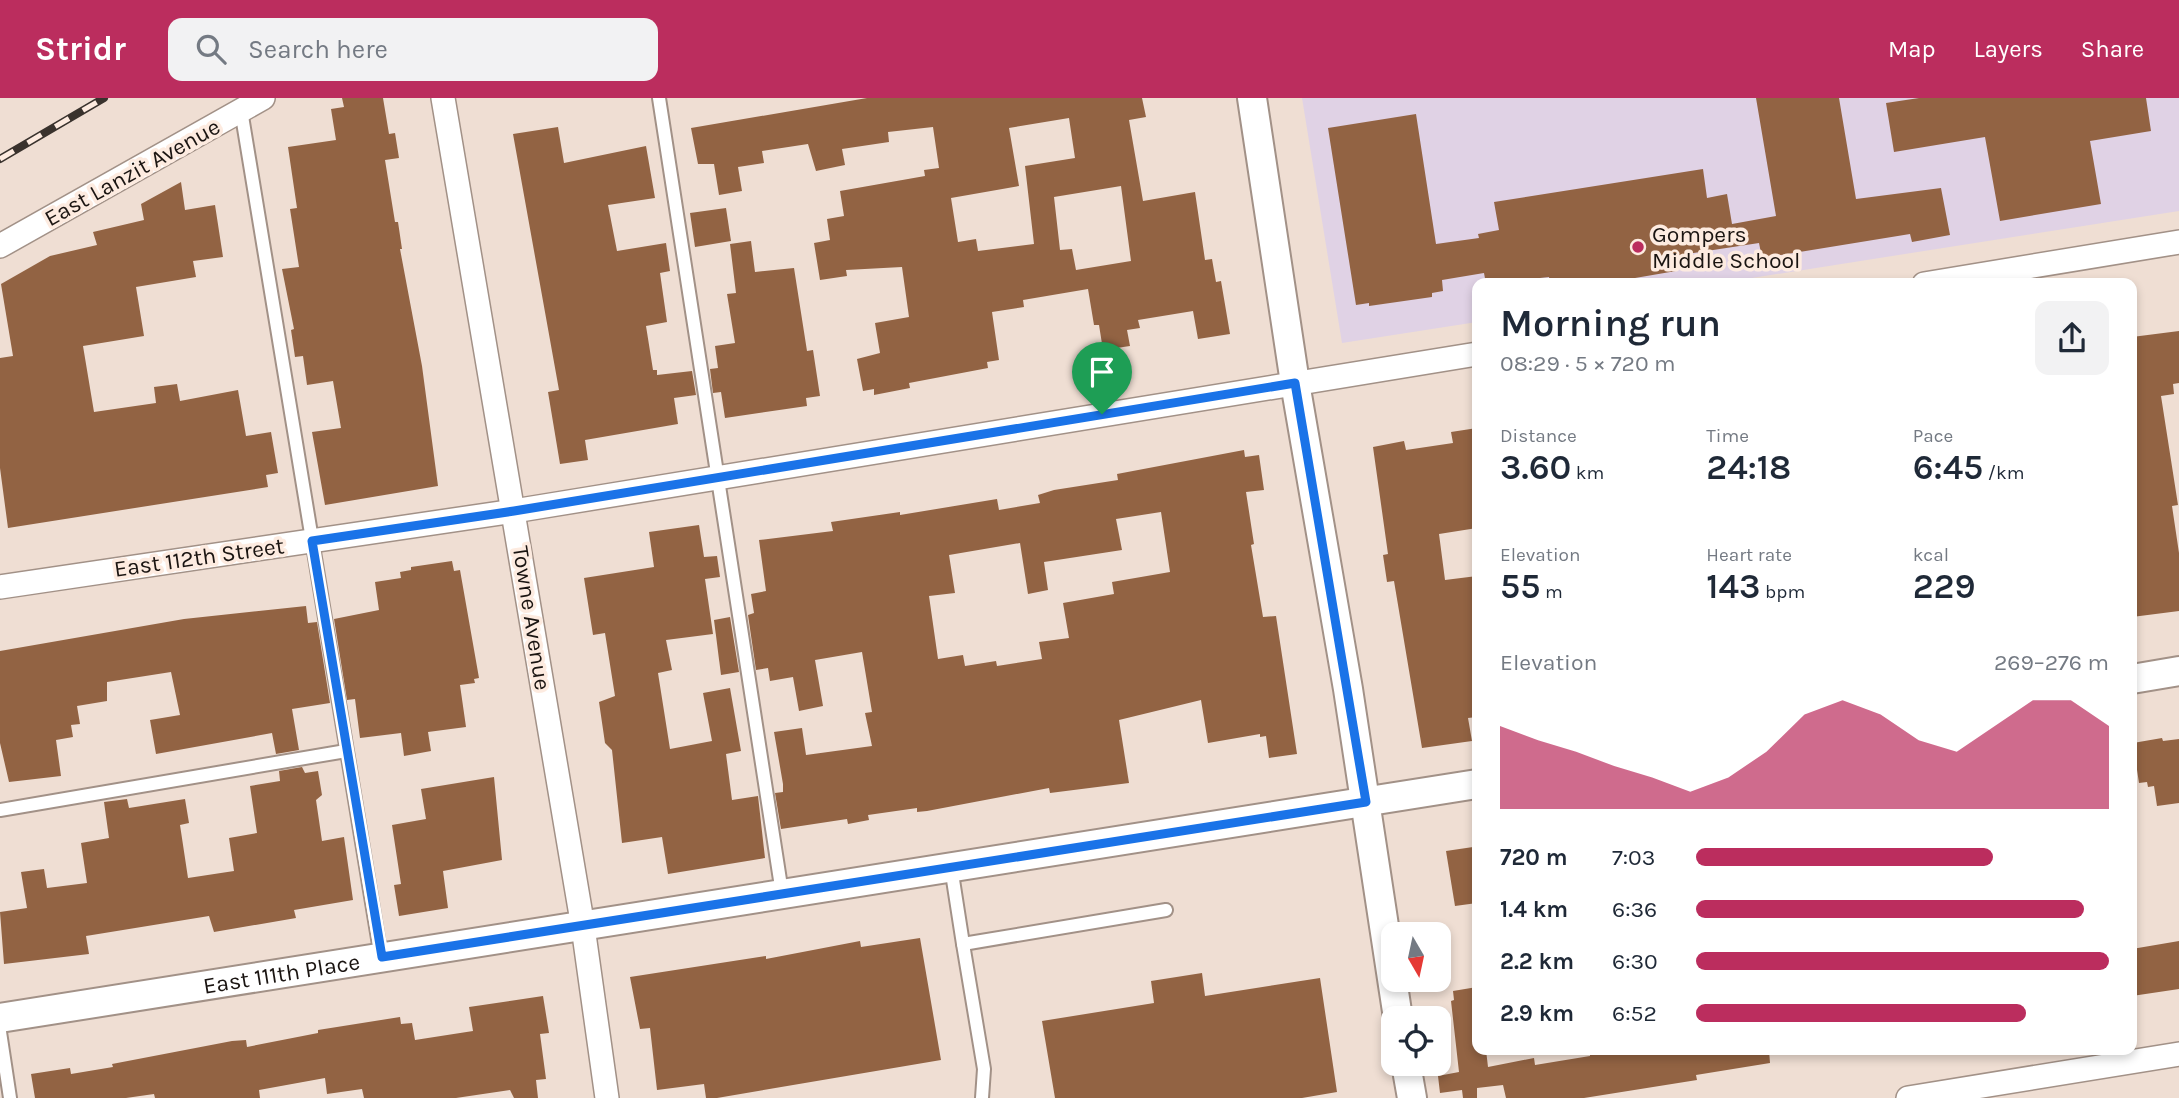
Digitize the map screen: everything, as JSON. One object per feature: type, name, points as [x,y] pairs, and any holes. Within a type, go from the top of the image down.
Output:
[{"type":"street","name":"East Lanzit Avenue","points":[[0,246],[263,98]]},
{"type":"street","name":"Towne Avenue","points":[[443,98],[583,927],[607,1098]]},
{"type":"street","points":[[1252,98],[1295,383],[1366,802],[1396,1006]]},
{"type":"street","points":[[1960,278],[2179,242]]},
{"type":"street","name":"East 112th Street","points":[[0,587],[514,511],[1472,355]]},
{"type":"street","points":[[2137,678],[2179,671]]},
{"type":"street","name":"East 111th Place","points":[[0,1018],[1472,786]]},
{"type":"street","points":[[1908,1098],[2179,1054]]},
{"type":"street","points":[[1408,1076],[1412,1098]]},
{"type":"lane","points":[[659,98],[782,893]]},
{"type":"lane","points":[[242,110],[382,957]]},
{"type":"lane","points":[[0,810],[346,751]]},
{"type":"lane","points":[[951,867],[984,1069],[982,1098]]},
{"type":"lane","points":[[963,944],[1166,910]]},
{"type":"lane","points":[[0,1032],[10,1098]]},
{"type":"shaded area","name":"Gompers Middle School","points":[[1302,98],[2179,98],[2179,211],[1752,278],[1472,278],[1472,323],[1342,343]]},
{"type":"building","points":[[342,98],[383,98],[389,134],[395,133],[399,158],[385,160],[422,366],[438,486],[325,505],[312,432],[341,428],[333,381],[307,385],[303,356],[295,357],[291,330],[294,329],[282,269],[299,267],[290,209],[297,208],[288,147],[336,140],[331,109],[344,107]]},
{"type":"building","points":[[867,98],[1142,98],[1146,117],[1129,120],[1143,201],[1195,192],[1205,260],[1212,259],[1216,282],[1221,281],[1230,334],[1198,339],[1193,311],[1138,320],[1140,328],[1127,330],[1130,346],[1103,350],[1099,325],[1094,325],[1088,289],[1023,300],[1024,307],[992,312],[999,360],[987,362],[988,368],[909,383],[910,388],[874,395],[874,389],[863,391],[857,359],[880,353],[875,323],[909,317],[902,267],[846,270],[847,276],[820,280],[814,243],[830,240],[827,219],[844,216],[840,191],[925,176],[924,170],[939,168],[933,127],[888,132],[889,142],[842,149],[845,165],[816,171],[808,144],[762,151],[764,163],[738,167],[742,191],[719,195],[714,164],[698,164],[691,128]],"holes":[[[1069,118],[1075,158],[1025,166],[1034,244],[978,251],[976,239],[958,242],[951,198],[1019,186],[1009,128]],[[1121,186],[1131,261],[1076,270],[1072,249],[1060,250],[1054,197]]]},
{"type":"building","points":[[1756,98],[1839,98],[1856,199],[1941,188],[1950,235],[1912,242],[1910,234],[1762,258],[1759,243],[1674,256],[1676,271],[1635,278],[1485,278],[1484,273],[1442,280],[1443,291],[1432,293],[1432,297],[1369,306],[1369,303],[1356,305],[1328,128],[1416,114],[1436,244],[1479,238],[1478,234],[1499,230],[1494,202],[1703,169],[1707,198],[1727,194],[1732,224],[1776,216]]},
{"type":"building","points":[[1919,98],[2146,98],[2151,131],[2090,141],[2101,204],[2000,221],[1985,137],[1894,152],[1886,103]]},
{"type":"building","points":[[558,127],[564,163],[646,146],[655,198],[608,205],[617,251],[666,243],[670,271],[660,273],[667,322],[646,326],[653,370],[657,370],[657,375],[692,371],[696,395],[674,398],[678,424],[585,440],[588,460],[560,464],[548,392],[559,390],[513,134]]},
{"type":"building","points":[[181,182],[185,210],[215,205],[223,257],[193,261],[196,277],[136,287],[144,336],[83,346],[94,412],[156,403],[154,387],[177,384],[180,401],[238,390],[246,436],[271,432],[278,473],[266,475],[268,487],[8,528],[0,468],[0,358],[13,356],[1,284],[50,256],[97,245],[93,232],[144,220],[141,204]]},
{"type":"building","points":[[726,208],[731,241],[695,247],[690,213]]},
{"type":"building","points":[[751,241],[755,272],[794,268],[807,351],[813,350],[820,396],[806,398],[807,406],[725,418],[721,392],[713,393],[710,369],[718,368],[715,346],[735,343],[727,294],[736,293],[730,244]]},
{"type":"building","points":[[2179,331],[2179,383],[2173,384],[2174,394],[2161,396],[2178,505],[2172,506],[2179,553],[2179,611],[2137,616],[2137,336]]},
{"type":"building","points":[[1472,429],[1472,529],[1439,534],[1445,580],[1472,577],[1472,718],[1468,718],[1472,741],[1422,748],[1394,581],[1387,582],[1383,555],[1388,554],[1373,447],[1404,441],[1406,450],[1453,443],[1451,432]]},
{"type":"building","points":[[1244,450],[1245,457],[1259,455],[1264,490],[1246,492],[1254,544],[1251,545],[1263,617],[1276,616],[1297,754],[1269,758],[1266,736],[1260,737],[1260,734],[1208,743],[1201,700],[1119,720],[1129,783],[1050,793],[1049,788],[927,811],[917,812],[917,808],[868,815],[869,820],[848,824],[847,819],[781,829],[775,793],[783,792],[783,784],[774,732],[802,728],[806,755],[872,746],[865,713],[872,712],[862,652],[815,660],[823,706],[799,711],[793,677],[770,681],[768,668],[756,670],[748,615],[754,613],[751,594],[766,591],[759,540],[833,531],[831,522],[900,512],[900,515],[997,499],[999,510],[1040,503],[1038,495],[1118,480],[1117,474]],"holes":[[[1161,512],[1170,572],[1112,582],[1114,594],[1063,603],[1069,638],[1039,642],[1042,659],[997,666],[996,661],[965,666],[963,655],[938,659],[929,596],[955,593],[949,555],[1020,543],[1028,594],[1048,590],[1044,562],[1122,550],[1116,519]]]},
{"type":"building","points":[[699,525],[704,557],[717,556],[720,577],[705,579],[713,634],[666,640],[672,670],[658,673],[670,749],[712,741],[703,693],[730,688],[741,751],[726,754],[732,800],[758,796],[765,858],[668,874],[662,837],[622,843],[612,750],[605,743],[599,702],[615,696],[605,633],[593,635],[584,578],[654,567],[649,532]]},
{"type":"building","points":[[452,561],[454,571],[460,570],[479,678],[474,679],[475,683],[460,685],[466,727],[428,732],[431,751],[404,756],[401,733],[360,738],[355,699],[347,700],[334,619],[379,610],[375,582],[401,578],[400,572],[411,570],[411,567]]},
{"type":"building","points":[[306,606],[308,623],[317,622],[330,703],[292,709],[299,750],[276,754],[272,733],[156,754],[150,720],[180,715],[171,672],[107,682],[107,701],[77,706],[80,724],[71,725],[73,737],[56,740],[61,776],[9,782],[0,743],[0,651],[184,619]]},
{"type":"building","points":[[730,617],[739,672],[721,675],[714,620]]},
{"type":"building","points":[[2162,738],[2163,741],[2179,739],[2179,803],[2157,806],[2154,786],[2148,787],[2147,782],[2139,783],[2137,742]]},
{"type":"building","points":[[302,767],[305,773],[318,771],[322,795],[316,800],[322,841],[344,837],[353,900],[294,910],[296,918],[214,932],[209,916],[86,936],[89,954],[4,964],[0,912],[27,908],[21,872],[44,869],[47,888],[87,883],[81,843],[109,838],[104,802],[127,799],[129,808],[185,799],[189,823],[180,825],[188,878],[234,871],[229,838],[257,833],[250,786],[280,781],[279,771]]},
{"type":"building","points":[[494,777],[502,860],[443,871],[448,908],[399,916],[394,885],[401,884],[392,825],[426,819],[421,789]]},
{"type":"building","points":[[1472,847],[1472,904],[1455,906],[1446,851]]},
{"type":"building","points":[[920,938],[941,1060],[717,1098],[706,1098],[704,1084],[657,1090],[650,1028],[640,1029],[630,977],[766,956],[766,959],[860,941],[861,947]]},
{"type":"building","points":[[2179,941],[2179,989],[2137,995],[2137,948]]},
{"type":"building","points":[[1202,973],[1205,996],[1320,978],[1337,1092],[1302,1098],[1055,1098],[1042,1021],[1154,1003],[1151,981]]},
{"type":"building","points":[[1472,988],[1472,1055],[1487,1055],[1488,1067],[1534,1058],[1535,1065],[1590,1055],[1769,1055],[1770,1063],[1696,1075],[1697,1080],[1584,1098],[1506,1098],[1503,1085],[1477,1088],[1477,1098],[1463,1098],[1462,1090],[1440,1093],[1438,1076],[1451,1076],[1451,1074],[1459,1072],[1451,1001],[1454,1000],[1453,991]]},
{"type":"building","points":[[543,996],[549,1033],[540,1034],[546,1079],[536,1080],[538,1098],[514,1098],[510,1090],[456,1098],[364,1098],[362,1089],[327,1094],[325,1078],[259,1090],[260,1098],[155,1098],[154,1094],[126,1098],[35,1098],[31,1074],[70,1068],[71,1074],[232,1041],[246,1040],[247,1047],[318,1033],[318,1030],[400,1017],[401,1024],[412,1023],[415,1040],[473,1031],[469,1007]]},
{"type":"railway","points":[[0,159],[104,98]]},
{"type":"place","name":"Gompers Middle School","points":[[1638,247]]},
{"type":"route","points":[[1295,383],[1366,802],[382,957],[373,919],[312,541],[514,511],[1102,414],[1295,383]]}]
